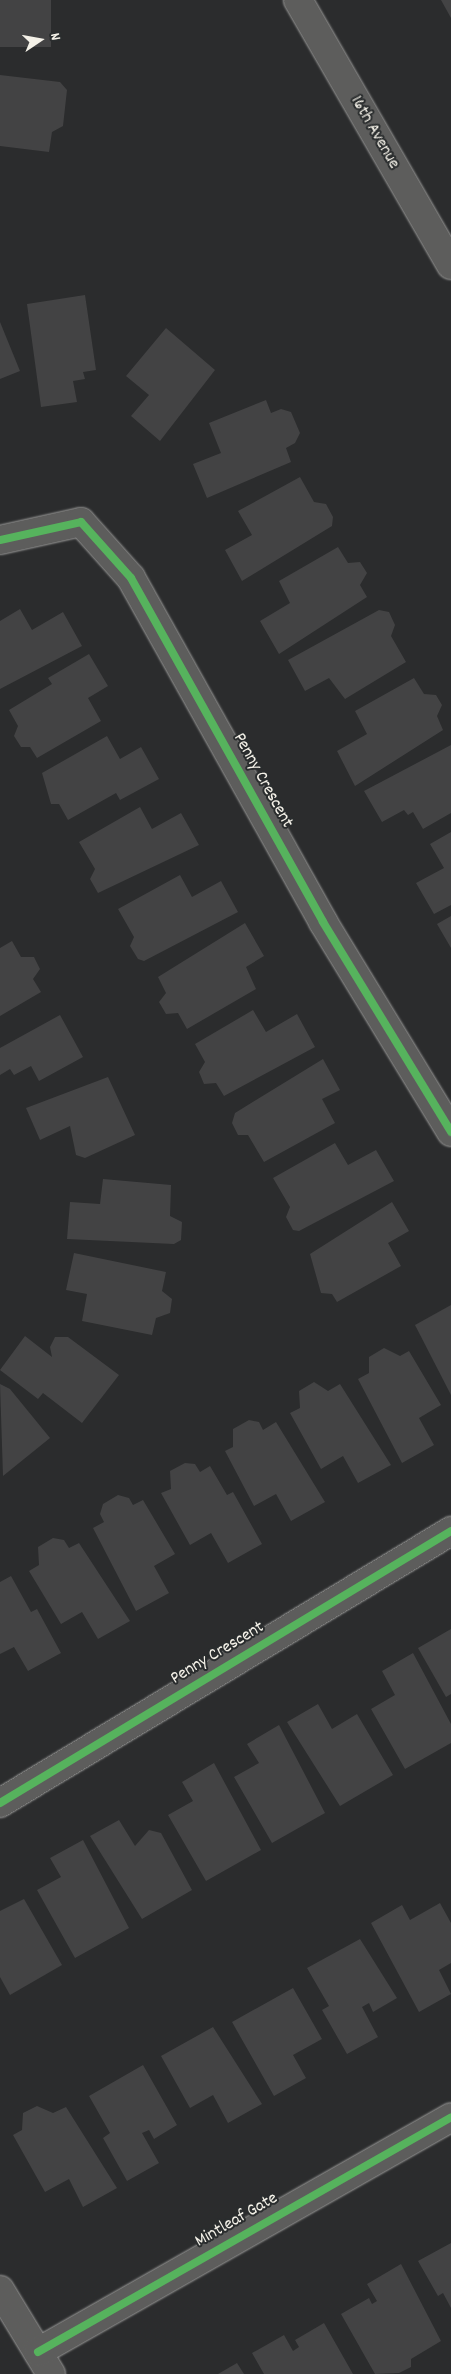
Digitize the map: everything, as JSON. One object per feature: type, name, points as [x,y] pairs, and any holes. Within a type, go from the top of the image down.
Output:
[{"type":"street","name":"16th Avenue","points":[[298,0],[451,265]]},
{"type":"street","name":"Penny Crescent","points":[[0,540],[81,522],[131,578],[323,922],[451,1132]]},
{"type":"street","name":"Penny Crescent","points":[[0,1803],[451,1531]]},
{"type":"street","name":"Mintleaf Gate","points":[[44,2363],[451,2117]]},
{"type":"street","points":[[0,2290],[44,2363]]},
{"type":"building","points":[[0,0],[51,0],[51,47],[0,47]]},
{"type":"building","points":[[441,0],[451,0],[451,18]]},
{"type":"building","points":[[0,75],[60,82],[67,90],[63,126],[52,132],[49,152],[0,146]]},
{"type":"building","points":[[85,295],[96,370],[83,372],[85,379],[73,381],[77,402],[41,407],[27,304]]},
{"type":"building","points":[[0,322],[20,371],[0,379]]},
{"type":"building","points":[[166,328],[215,370],[160,441],[131,416],[149,395],[126,376]]},
{"type":"building","points":[[266,400],[271,413],[281,409],[291,412],[300,433],[295,443],[286,448],[291,462],[207,498],[193,464],[221,453],[209,423]]},
{"type":"building","points":[[300,477],[314,502],[326,504],[333,517],[332,526],[242,581],[225,550],[252,535],[238,511]]},
{"type":"building","points":[[338,547],[348,563],[360,562],[367,573],[360,585],[367,597],[279,654],[260,621],[290,603],[279,581]]},
{"type":"building","points":[[20,609],[32,630],[63,612],[82,646],[0,689],[0,621]]},
{"type":"building","points":[[379,610],[389,612],[395,625],[391,636],[406,662],[345,699],[329,678],[305,691],[288,660]]},
{"type":"building","points":[[89,654],[108,686],[88,698],[101,721],[37,758],[30,747],[21,747],[14,736],[18,726],[9,710],[52,684],[48,678]]},
{"type":"building","points":[[414,678],[424,694],[436,695],[442,705],[437,716],[443,730],[355,786],[337,751],[367,734],[355,711]]},
{"type":"building","points":[[107,736],[120,759],[141,747],[159,779],[120,800],[116,793],[68,820],[59,804],[51,804],[42,773]]},
{"type":"building","points":[[451,745],[451,813],[423,829],[413,812],[408,815],[404,810],[382,822],[364,791]]},
{"type":"building","points":[[140,807],[152,829],[181,813],[199,845],[98,893],[90,879],[95,869],[79,842]]},
{"type":"building","points":[[451,832],[451,905],[434,914],[416,883],[444,868],[430,844]]},
{"type":"building","points":[[180,875],[192,897],[221,881],[238,912],[144,961],[138,959],[130,946],[134,937],[118,909]]},
{"type":"building","points":[[451,916],[451,948],[437,924]]},
{"type":"building","points":[[245,923],[264,956],[246,967],[256,989],[187,1029],[178,1013],[166,1014],[159,1002],[166,993],[158,977]]},
{"type":"building","points":[[12,941],[21,957],[34,957],[40,969],[33,979],[41,992],[0,1016],[0,948]]},
{"type":"building","points":[[253,1010],[266,1032],[297,1014],[315,1047],[224,1096],[216,1083],[204,1084],[199,1072],[205,1062],[195,1044]]},
{"type":"building","points":[[60,1015],[83,1057],[39,1081],[31,1066],[14,1075],[10,1069],[0,1075],[0,1048]]},
{"type":"building","points":[[323,1059],[340,1090],[322,1099],[335,1123],[264,1162],[248,1135],[238,1135],[232,1123],[235,1113]]},
{"type":"building","points":[[108,1077],[135,1135],[85,1158],[76,1155],[70,1126],[40,1140],[26,1108]]},
{"type":"building","points":[[335,1143],[348,1165],[376,1150],[394,1181],[299,1231],[293,1230],[286,1217],[290,1207],[273,1178]]},
{"type":"building","points":[[103,1179],[171,1185],[170,1216],[182,1222],[181,1240],[174,1244],[67,1239],[70,1202],[100,1204]]},
{"type":"building","points":[[392,1202],[409,1231],[388,1243],[401,1266],[337,1302],[332,1294],[321,1293],[310,1254]]},
{"type":"building","points":[[74,1253],[166,1272],[162,1291],[172,1299],[170,1313],[156,1318],[152,1335],[82,1321],[87,1294],[66,1290]]},
{"type":"building","points":[[451,1305],[451,1395],[415,1325]]},
{"type":"building","points":[[25,1336],[52,1357],[50,1347],[55,1337],[68,1337],[119,1375],[82,1423],[43,1393],[38,1399],[0,1370]]},
{"type":"building","points":[[384,1348],[400,1356],[409,1351],[441,1405],[419,1418],[434,1445],[402,1463],[358,1379],[369,1373],[369,1357]]},
{"type":"building","points":[[314,1382],[328,1391],[340,1384],[391,1465],[358,1483],[343,1456],[321,1469],[290,1413],[300,1408],[299,1391]]},
{"type":"building","points":[[0,1384],[10,1389],[50,1438],[3,1476]]},
{"type":"building","points":[[249,1420],[259,1422],[263,1430],[276,1422],[325,1502],[291,1521],[276,1494],[254,1506],[225,1451],[233,1447],[233,1429]]},
{"type":"building","points":[[185,1463],[195,1464],[200,1472],[210,1466],[227,1495],[233,1492],[262,1544],[228,1563],[211,1533],[190,1545],[161,1493],[171,1489],[170,1471]]},
{"type":"building","points":[[118,1495],[129,1498],[133,1505],[143,1500],[175,1554],[154,1566],[169,1593],[136,1611],[93,1528],[104,1522],[100,1514],[103,1504]]},
{"type":"building","points":[[53,1538],[64,1540],[69,1548],[79,1543],[130,1621],[98,1639],[82,1612],[61,1624],[29,1571],[39,1565],[38,1547]]},
{"type":"building","points":[[11,1576],[31,1612],[37,1609],[61,1653],[28,1671],[14,1647],[0,1654],[0,1582]]},
{"type":"building","points":[[451,1629],[451,1694],[446,1697],[418,1648]]},
{"type":"building","points":[[413,1653],[451,1724],[451,1743],[405,1769],[371,1709],[395,1695],[382,1671]]},
{"type":"building","points":[[318,1704],[332,1729],[357,1714],[393,1775],[340,1806],[287,1722]]},
{"type":"building","points":[[279,1725],[325,1813],[272,1843],[234,1777],[259,1763],[247,1744]]},
{"type":"building","points":[[214,1763],[261,1850],[206,1881],[168,1815],[193,1801],[182,1782]]},
{"type":"building","points":[[119,1820],[135,1846],[149,1830],[161,1833],[192,1890],[142,1919],[90,1836]]},
{"type":"building","points":[[83,1840],[129,1928],[75,1958],[37,1890],[61,1877],[50,1858]]},
{"type":"building","points":[[24,1899],[62,1965],[10,1995],[0,1977],[0,1911]]},
{"type":"building","points":[[440,1903],[451,1923],[451,1963],[439,1970],[451,1994],[419,2012],[371,1923],[402,1905],[410,1920]]},
{"type":"building","points":[[360,1939],[397,1998],[373,2012],[369,2003],[362,2007],[378,2037],[347,2054],[322,2010],[329,2006],[307,1968]]},
{"type":"building","points":[[293,1988],[322,2039],[293,2055],[306,2078],[274,2096],[232,2022]]},
{"type":"building","points":[[213,2027],[262,2104],[228,2123],[213,2095],[190,2108],[161,2056]]},
{"type":"building","points":[[143,2065],[177,2125],[154,2139],[149,2130],[142,2133],[159,2163],[127,2181],[103,2138],[110,2133],[89,2096]]},
{"type":"building","points":[[37,2106],[53,2113],[66,2107],[117,2188],[83,2207],[69,2179],[45,2192],[13,2135],[22,2130],[23,2113]]},
{"type":"building","points":[[451,2243],[451,2308],[443,2293],[438,2296],[418,2261]]},
{"type":"building","points":[[401,2264],[441,2341],[411,2359],[411,2367],[399,2373],[375,2374],[341,2314],[369,2298],[372,2304],[377,2301],[367,2284]]},
{"type":"building","points":[[324,2323],[353,2374],[264,2374],[252,2353],[284,2335],[293,2351],[299,2347],[295,2340]]},
{"type":"building","points":[[237,2363],[244,2374],[218,2374]]},
{"type":"cycle path","points":[[0,540],[81,522],[131,578],[323,922],[451,1132]]},
{"type":"cycle path","points":[[0,1803],[451,1531]]},
{"type":"cycle path","points":[[38,2352],[451,2117]]}]
